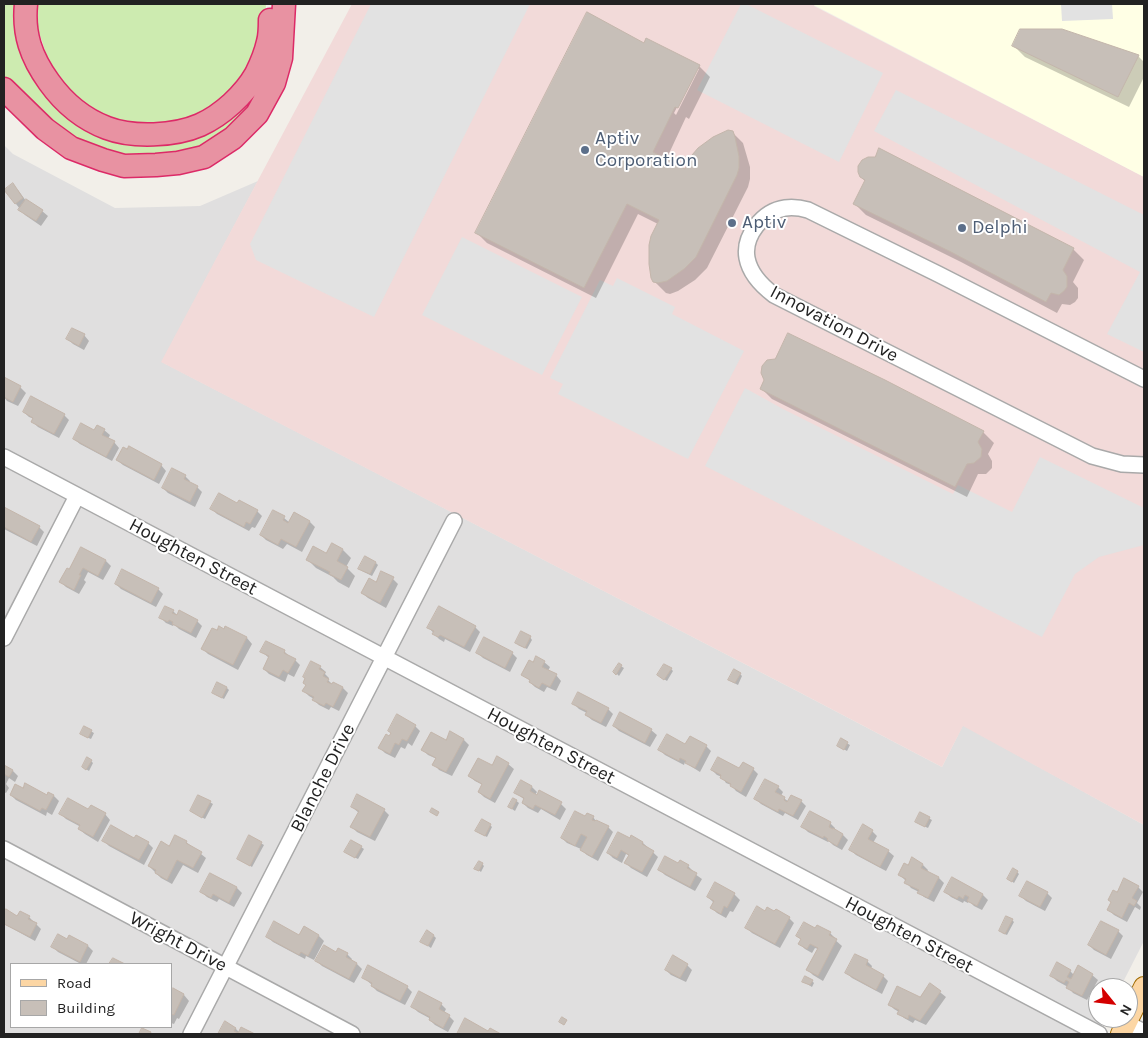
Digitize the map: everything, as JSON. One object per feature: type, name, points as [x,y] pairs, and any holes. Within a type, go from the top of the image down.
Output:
[{"type":"highway","points":[[26,4],[26,34],[30,49],[58,95],[82,115],[108,128],[132,134],[155,134],[176,132],[200,125],[219,114],[241,95],[256,74],[268,42],[272,4]]},
{"type":"highway","points":[[4,89],[45,129],[72,148],[103,160],[124,166],[156,165],[178,163],[204,156],[233,138],[257,114],[274,83],[281,58],[284,4]]},
{"type":"main road","points":[[1123,1029],[1144,987]]},
{"type":"street","name":"Innovation Drive","points":[[1144,378],[808,210],[796,207],[784,208],[764,217],[751,233],[746,245],[750,268],[764,287],[774,296],[1092,456],[1122,464],[1144,465]]},
{"type":"street","name":"Houghten Street","points":[[4,458],[1098,1034]]},
{"type":"street","points":[[4,638],[77,496]]},
{"type":"street","name":"Blanche Drive","points":[[191,1034],[385,659],[454,521]]},
{"type":"street","name":"Wright Drive","points":[[4,849],[352,1034]]},
{"type":"street","points":[[1123,1029],[1144,1032]]},
{"type":"shaded area","points":[[352,4],[815,4],[814,6],[1144,177],[1144,825],[963,726],[942,767],[161,362]]},
{"type":"shaded area","points":[[371,4],[530,4],[374,317],[256,260],[250,244]]},
{"type":"shaded area","points":[[741,4],[746,4],[883,73],[839,162],[697,90]]},
{"type":"shaded area","points":[[1061,4],[1112,4],[1113,19],[1062,21]]},
{"type":"shaded area","points":[[1144,4],[1144,177],[814,5]]},
{"type":"shaded area","points":[[896,90],[1144,215],[1144,352],[1107,334],[1140,272],[874,131]]},
{"type":"shaded area","points":[[4,145],[13,154],[115,208],[200,206],[258,181],[162,362],[942,767],[963,725],[1144,825],[1144,941],[1125,978],[1088,978],[1088,1028],[1100,1028],[1097,1034],[4,1034]]},
{"type":"shaded area","points":[[462,237],[582,297],[542,375],[422,315]]},
{"type":"shaded area","points":[[617,278],[675,307],[672,314],[744,351],[688,459],[558,394],[563,384],[550,378],[600,280],[613,286]]},
{"type":"shaded area","points":[[745,388],[953,494],[958,485],[1012,512],[1040,457],[1144,508],[1144,545],[1099,557],[1075,574],[1042,637],[705,466]]},
{"type":"green space","points":[[4,4],[16,4],[42,88],[152,144],[249,95],[255,100],[218,138],[188,152],[136,159],[80,144],[24,97],[4,77]]},
{"type":"green space","points":[[37,4],[266,4],[265,26],[256,51],[234,92],[209,111],[181,122],[152,125],[123,121],[96,111],[73,93],[54,70],[42,41],[36,23]]},
{"type":"building","name":"Aptiv Corporation","points":[[587,12],[644,43],[646,38],[700,65],[678,108],[675,107],[653,152],[685,169],[698,148],[713,137],[728,130],[733,131],[735,137],[739,156],[737,175],[696,257],[684,269],[667,281],[653,282],[649,264],[651,236],[659,220],[627,204],[584,288],[475,233]]},
{"type":"building","points":[[1020,29],[1062,29],[1139,55],[1118,97],[1012,46]]},
{"type":"building","points":[[879,148],[1074,248],[1063,270],[1067,276],[1067,287],[1064,291],[1059,295],[1051,293],[1046,302],[949,251],[853,204],[865,180],[860,177],[858,166],[862,160],[868,157],[875,157]]},
{"type":"building","points":[[13,183],[23,198],[15,204],[4,190]]},
{"type":"building","points":[[26,199],[43,210],[36,221],[18,210]]},
{"type":"building","points":[[72,328],[85,334],[79,346],[66,339]]},
{"type":"building","points":[[788,333],[984,431],[978,442],[982,449],[981,457],[974,463],[967,464],[955,487],[760,389],[764,380],[761,373],[762,366],[767,360],[775,359]]},
{"type":"building","points":[[4,377],[21,386],[13,402],[4,397]]},
{"type":"building","points":[[31,396],[65,414],[54,434],[31,422],[33,418],[23,412]]},
{"type":"building","points":[[81,423],[94,430],[97,425],[105,429],[102,435],[115,441],[106,457],[73,439]]},
{"type":"building","points":[[129,446],[162,464],[154,480],[116,460],[123,447],[127,449]]},
{"type":"building","points":[[172,468],[186,475],[184,479],[198,486],[190,502],[162,488]]},
{"type":"building","points":[[219,493],[237,503],[239,500],[258,510],[250,524],[246,522],[244,527],[210,509]]},
{"type":"building","points":[[4,507],[40,526],[31,542],[4,527]]},
{"type":"building","points":[[273,510],[285,516],[283,520],[288,523],[294,512],[310,521],[296,547],[281,539],[278,545],[260,535]]},
{"type":"building","points":[[332,543],[343,549],[337,561],[348,567],[341,580],[306,560],[313,546],[326,553]]},
{"type":"building","points":[[81,547],[106,560],[98,576],[83,568],[74,590],[59,582],[67,568],[69,569]]},
{"type":"building","points":[[365,556],[376,562],[370,574],[358,569]]},
{"type":"building","points":[[122,569],[159,588],[151,603],[115,584]]},
{"type":"building","points":[[381,571],[394,577],[380,603],[361,593],[369,578],[376,582]]},
{"type":"building","points":[[165,606],[174,610],[172,613],[177,615],[179,610],[198,620],[191,633],[172,624],[173,622],[169,620],[168,622],[159,618]]},
{"type":"building","points":[[439,606],[476,626],[464,647],[440,635],[438,637],[432,634],[434,631],[427,628]]},
{"type":"building","points":[[219,626],[224,629],[225,626],[247,637],[233,665],[201,649],[212,628],[217,630]]},
{"type":"building","points":[[521,631],[531,636],[525,648],[515,643]]},
{"type":"building","points":[[484,637],[513,652],[505,668],[476,653]]},
{"type":"building","points":[[266,641],[285,650],[284,653],[296,659],[288,673],[283,670],[279,677],[263,669],[269,656],[260,652]]},
{"type":"building","points":[[536,656],[545,661],[542,667],[557,674],[550,687],[542,683],[539,688],[521,675],[529,660],[533,662]]},
{"type":"building","points":[[311,661],[321,666],[319,669],[325,672],[323,676],[329,679],[327,682],[332,684],[333,682],[343,687],[333,707],[326,703],[324,706],[312,700],[314,697],[302,691],[306,685],[303,683],[305,678],[303,677]]},
{"type":"building","points":[[619,663],[622,665],[616,675],[613,672]]},
{"type":"building","points":[[664,664],[672,668],[664,680],[657,675]]},
{"type":"building","points":[[734,669],[741,673],[735,683],[728,680]]},
{"type":"building","points":[[217,682],[227,687],[222,698],[212,693]]},
{"type":"building","points":[[578,692],[609,708],[601,723],[585,715],[587,711],[572,704]]},
{"type":"building","points":[[620,712],[652,729],[645,743],[613,726]]},
{"type":"building","points":[[397,714],[416,725],[407,741],[402,739],[399,745],[395,743],[390,754],[378,748],[386,734],[389,736],[391,733],[388,731]]},
{"type":"building","points":[[84,726],[92,730],[88,738],[80,734]]},
{"type":"building","points":[[450,731],[464,739],[446,772],[432,765],[436,758],[421,750],[431,732],[446,740]]},
{"type":"building","points":[[667,734],[685,744],[690,736],[707,745],[695,768],[680,758],[679,761],[658,750]]},
{"type":"building","points":[[841,738],[848,742],[844,750],[837,746]]},
{"type":"building","points":[[497,756],[509,763],[490,799],[478,792],[482,784],[468,776],[478,758],[492,765]]},
{"type":"building","points":[[87,757],[92,760],[86,770],[82,767]]},
{"type":"building","points":[[718,757],[739,768],[743,762],[754,768],[741,792],[720,778],[721,775],[711,770]]},
{"type":"building","points":[[4,765],[13,770],[9,777],[4,774]]},
{"type":"building","points":[[765,779],[779,786],[775,792],[785,797],[784,800],[787,802],[791,795],[802,800],[793,816],[779,809],[778,812],[754,799]]},
{"type":"building","points":[[521,780],[532,786],[530,791],[537,795],[539,790],[562,802],[555,815],[535,805],[533,809],[522,803],[524,798],[514,793]]},
{"type":"building","points":[[25,783],[47,795],[48,792],[54,795],[46,810],[42,808],[40,811],[10,795],[15,784],[23,788]]},
{"type":"building","points":[[357,794],[385,809],[370,837],[350,827],[359,811],[351,807]]},
{"type":"building","points":[[198,795],[211,801],[202,818],[190,811]]},
{"type":"building","points":[[68,798],[88,809],[91,805],[106,813],[93,837],[78,829],[80,825],[59,814]]},
{"type":"building","points":[[513,798],[517,800],[512,809],[508,807]]},
{"type":"building","points":[[432,808],[439,812],[437,816],[430,812]]},
{"type":"building","points":[[575,811],[585,816],[587,813],[594,816],[592,820],[609,826],[592,857],[580,850],[587,837],[581,834],[575,846],[561,838]]},
{"type":"building","points":[[810,811],[831,822],[829,827],[843,834],[837,846],[824,836],[823,838],[801,827]]},
{"type":"building","points":[[920,812],[930,817],[925,827],[915,822]]},
{"type":"building","points":[[482,819],[491,824],[485,836],[475,831]]},
{"type":"building","points":[[863,824],[873,830],[868,839],[889,850],[880,867],[849,850]]},
{"type":"building","points":[[111,825],[134,838],[136,835],[149,842],[139,860],[102,841]]},
{"type":"building","points":[[618,832],[630,838],[631,835],[654,851],[642,872],[624,863],[629,855],[621,850],[617,858],[607,853]]},
{"type":"building","points":[[175,835],[202,852],[193,868],[177,860],[167,880],[155,873],[156,870],[148,866],[161,841],[169,846]]},
{"type":"building","points":[[249,835],[262,842],[250,866],[237,859]]},
{"type":"building","points":[[351,840],[362,846],[355,858],[344,852]]},
{"type":"building","points":[[665,856],[678,863],[680,860],[689,865],[687,868],[697,873],[690,887],[658,870]]},
{"type":"building","points":[[912,857],[923,864],[921,868],[939,877],[928,898],[917,893],[919,890],[904,883],[906,879],[898,875],[904,863],[908,865]]},
{"type":"building","points":[[479,861],[483,863],[479,871],[474,869]]},
{"type":"building","points":[[1013,868],[1018,871],[1012,882],[1007,879]]},
{"type":"building","points":[[210,873],[237,887],[229,903],[213,894],[211,898],[200,892]]},
{"type":"building","points":[[952,877],[983,894],[977,906],[967,901],[969,897],[965,895],[963,899],[959,896],[957,899],[944,892]]},
{"type":"building","points":[[1124,878],[1139,886],[1132,898],[1137,901],[1134,906],[1129,903],[1122,918],[1107,910],[1111,902],[1108,900],[1113,890],[1117,892]]},
{"type":"building","points":[[1027,881],[1048,892],[1040,907],[1019,896]]},
{"type":"building","points":[[715,882],[735,893],[727,908],[724,906],[721,914],[710,908],[714,901],[707,897]]},
{"type":"building","points":[[757,906],[765,911],[767,907],[774,911],[776,909],[790,917],[775,944],[745,928]]},
{"type":"building","points":[[6,909],[17,916],[20,911],[30,916],[28,919],[37,923],[30,937],[4,924]]},
{"type":"building","points":[[1006,916],[1013,919],[1005,934],[999,931]]},
{"type":"building","points":[[274,921],[299,935],[304,926],[319,935],[308,956],[301,952],[299,955],[266,937]]},
{"type":"building","points":[[1101,921],[1119,930],[1106,955],[1088,945]]},
{"type":"building","points":[[804,922],[815,928],[817,925],[831,932],[829,935],[837,939],[818,976],[806,970],[818,948],[810,944],[807,949],[798,944],[801,939],[796,936]]},
{"type":"building","points":[[427,930],[434,935],[428,946],[420,942]]},
{"type":"building","points":[[58,934],[67,939],[69,935],[88,945],[80,962],[51,947]]},
{"type":"building","points":[[324,945],[336,952],[338,948],[348,953],[346,957],[357,963],[349,979],[315,961]]},
{"type":"building","points":[[855,954],[868,960],[866,965],[884,975],[876,990],[845,973]]},
{"type":"building","points":[[673,955],[688,964],[680,978],[665,970]]},
{"type":"building","points":[[113,958],[123,963],[110,963]]},
{"type":"building","points":[[1057,962],[1071,970],[1067,977],[1071,979],[1078,965],[1093,974],[1091,978],[1088,978],[1088,984],[1082,996],[1066,988],[1069,982],[1066,980],[1064,983],[1050,976]]},
{"type":"building","points":[[368,965],[408,986],[400,1001],[371,986],[372,983],[362,978]]},
{"type":"building","points":[[805,976],[813,980],[810,985],[802,982]]},
{"type":"building","points":[[930,983],[941,991],[920,1021],[909,1015],[908,1019],[897,1014],[899,1010],[888,1005],[897,986],[920,997]]},
{"type":"building","points":[[172,989],[184,994],[174,1015],[172,1014]]},
{"type":"building","points":[[419,991],[442,1003],[439,1009],[450,1015],[443,1028],[429,1020],[430,1017],[411,1007]]},
{"type":"building","points":[[562,1017],[567,1020],[564,1025],[559,1022]]},
{"type":"building","points":[[465,1018],[488,1031],[490,1028],[501,1034],[457,1034]]},
{"type":"building","points":[[225,1021],[236,1028],[234,1031],[238,1033],[241,1027],[255,1034],[218,1034]]},
{"type":"building","points":[[142,1028],[151,1032],[150,1034],[139,1034]]},
{"type":"place","name":"Aptiv Corporation","points":[[585,150]]},
{"type":"place","name":"Aptiv","points":[[732,223]]},
{"type":"place","name":"Delphi","points":[[962,228]]}]
